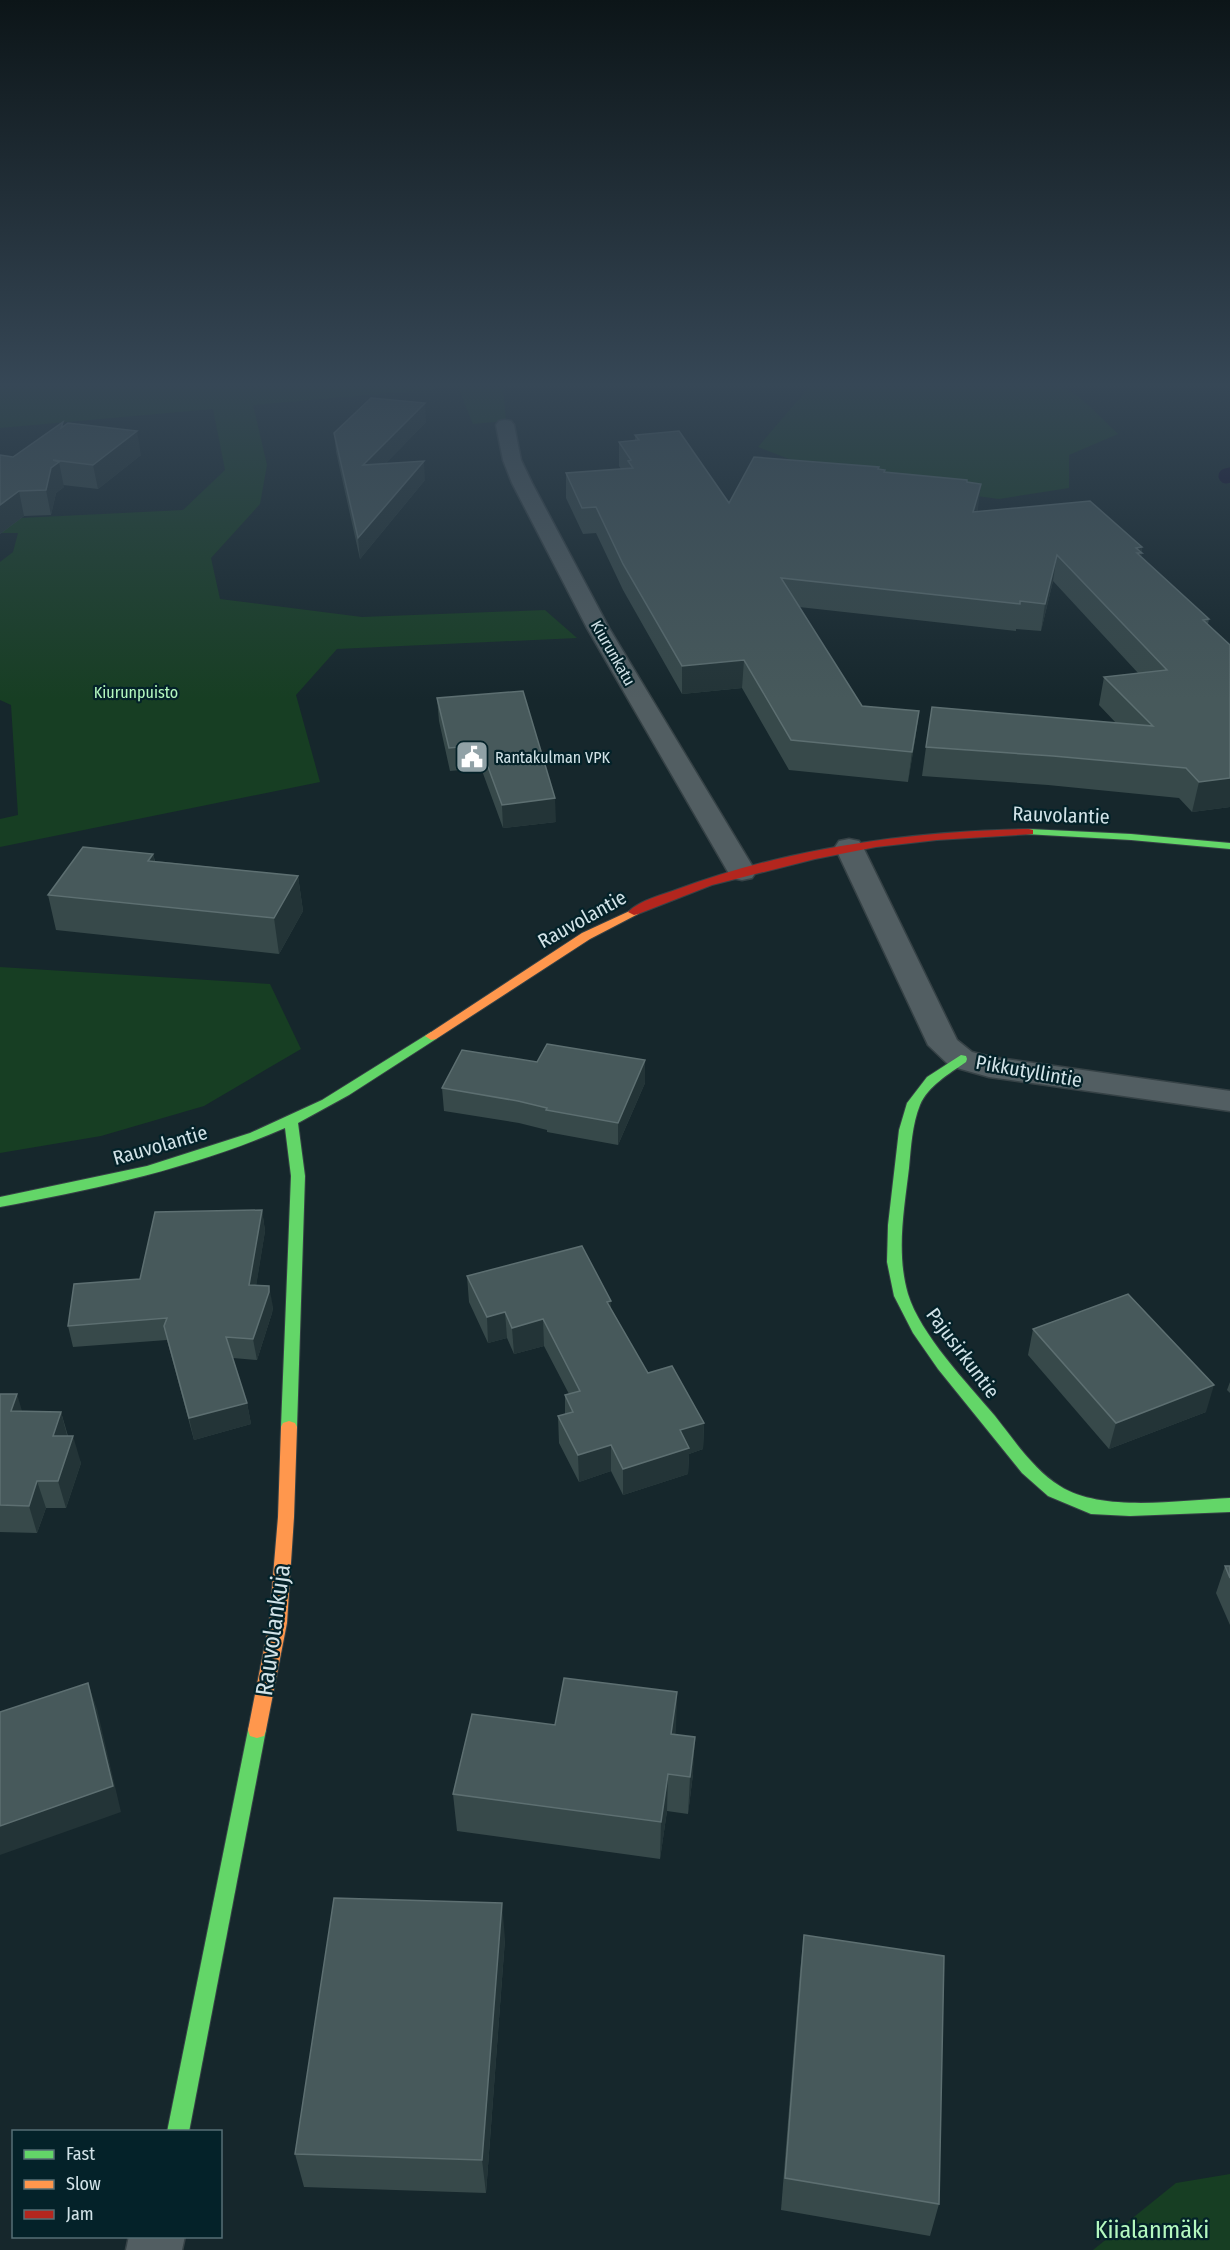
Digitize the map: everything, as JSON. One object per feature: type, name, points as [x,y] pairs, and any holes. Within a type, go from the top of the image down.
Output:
[{"type":"street","name":"Kiurunkatu","points":[[526,490],[598,628],[742,872]]},
{"type":"street","name":"Rauvolantie","points":[[0,1202],[92,1185],[196,1158],[291,1121],[368,1077],[586,936],[644,907],[689,889],[742,872],[849,847],[935,835],[1027,832],[1131,837],[1230,846]]},
{"type":"street","name":"Pikkutyllintie","points":[[849,847],[944,1045],[961,1059],[1000,1069],[1230,1101]]},
{"type":"street","name":"Pajusirkuntie","points":[[961,1059],[932,1080],[914,1102],[906,1130],[895,1225],[894,1262],[901,1296],[918,1329],[944,1365],[1028,1468],[1054,1491],[1091,1507],[1130,1509],[1230,1504]]},
{"type":"street","name":"Rauvolankuja","points":[[178,2130],[278,1623],[286,1517],[298,1176],[291,1121]]},
{"type":"green space","name":"Kiurunpuisto","points":[[204,490],[263,490],[260,504],[211,558],[220,599],[362,617],[545,610],[577,638],[337,649],[296,695],[320,782],[0,847],[0,819],[18,815],[11,705],[0,700],[0,562],[13,552],[18,533],[0,533],[0,519],[183,510]]},
{"type":"green space","points":[[932,490],[1056,490],[999,499]]},
{"type":"green space","points":[[0,967],[270,984],[301,1049],[204,1106],[101,1136],[0,1153]]},
{"type":"green space","name":"Kiialanmäki","points":[[1230,2174],[1230,2250],[1093,2250],[1176,2183]]},
{"type":"building","points":[[0,490],[46,490],[19,491],[0,505]]},
{"type":"building","points":[[347,490],[399,490],[358,538]]},
{"type":"building","points":[[574,490],[720,490],[729,503],[736,490],[979,490],[973,512],[1090,501],[1142,547],[1136,548],[1142,553],[1137,553],[1209,619],[1203,620],[1230,645],[1230,778],[1199,782],[1186,768],[926,747],[932,707],[1153,726],[1104,677],[1167,670],[1057,555],[1045,604],[1020,601],[1020,604],[781,578],[862,706],[919,711],[912,752],[791,740],[744,660],[682,666],[623,564],[596,507],[582,508]]},
{"type":"building","points":[[523,691],[555,798],[502,805],[480,745],[449,748],[437,698]]},
{"type":"building","points":[[83,847],[153,854],[148,861],[298,876],[274,918],[48,895]]},
{"type":"building","points":[[547,1044],[645,1060],[618,1123],[546,1110],[547,1108],[518,1101],[442,1088],[462,1050],[537,1062]]},
{"type":"building","points":[[262,1210],[249,1285],[269,1286],[269,1292],[253,1339],[226,1337],[247,1403],[189,1418],[164,1326],[167,1318],[68,1326],[74,1284],[140,1279],[155,1212]]},
{"type":"building","points":[[582,1246],[611,1301],[607,1302],[648,1373],[672,1366],[704,1423],[680,1430],[689,1448],[623,1469],[611,1445],[578,1455],[558,1416],[573,1412],[565,1395],[580,1391],[543,1319],[512,1328],[505,1312],[487,1317],[467,1276]]},
{"type":"building","points":[[1128,1294],[1214,1385],[1116,1423],[1033,1329]]},
{"type":"building","points":[[0,1394],[17,1394],[11,1411],[61,1412],[53,1436],[73,1436],[58,1481],[37,1481],[29,1506],[0,1505]]},
{"type":"building","points":[[1225,1566],[1230,1566],[1230,1578]]},
{"type":"building","points":[[564,1678],[677,1692],[671,1734],[695,1737],[690,1777],[668,1774],[661,1822],[453,1794],[472,1714],[555,1725]]},
{"type":"building","points":[[88,1683],[113,1786],[0,1826],[0,1712]]},
{"type":"building","points":[[334,1898],[502,1903],[482,2160],[295,2154]]},
{"type":"building","points":[[804,1935],[944,1956],[939,2204],[785,2178]]},
{"type":"traffic: fast","points":[[1029,832],[1131,837],[1230,846]]},
{"type":"traffic: fast","points":[[0,1202],[148,1171],[255,1136],[327,1103],[431,1036]]},
{"type":"traffic: fast","points":[[961,1059],[932,1080],[914,1103],[906,1130],[895,1225],[894,1262],[901,1296],[918,1329],[944,1365],[1028,1468],[1054,1491],[1091,1507],[1130,1509],[1230,1505]]},
{"type":"traffic: fast","points":[[289,1427],[298,1176],[291,1121]]},
{"type":"traffic: fast","points":[[178,2130],[257,1730]]},
{"type":"traffic: slow","points":[[431,1036],[586,936],[634,912]]},
{"type":"traffic: slow","points":[[257,1730],[278,1623],[286,1517],[289,1427]]},
{"type":"traffic: jam","points":[[634,912],[708,882],[815,855],[937,836],[1029,832]]},
{"type":"place","name":"Rantakulman VPK","points":[[472,757]]}]
